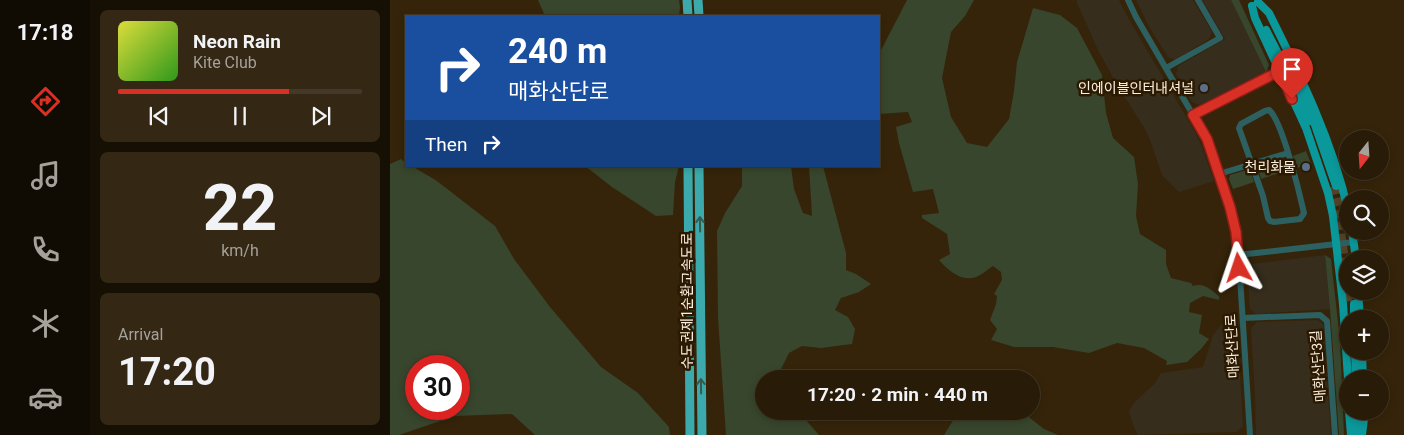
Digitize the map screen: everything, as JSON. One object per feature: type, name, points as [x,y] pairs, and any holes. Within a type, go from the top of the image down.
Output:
[{"type":"highway","points":[[687,0],[688,15]]},
{"type":"highway","points":[[698,0],[699,15]]},
{"type":"highway","name":"수도권제1순환고속도로","points":[[688,167],[690,435]]},
{"type":"highway","name":"수도권제1순환고속도로","points":[[699,167],[702,435]]},
{"type":"main road","points":[[1255,2],[1255,18],[1339,196]]},
{"type":"main road","points":[[1255,2],[1285,55],[1306,102],[1334,188],[1334,216],[1349,370]]},
{"type":"main road","points":[[1354,242],[1355,250]]},
{"type":"main road","points":[[1351,420],[1352,435]]},
{"type":"main road","points":[[1357,420],[1358,435]]},
{"type":"main road","points":[[1362,435],[1364,420]]},
{"type":"street","name":"매화산단로","points":[[1128,0],[1207,139],[1230,207],[1236,232],[1250,435]]},
{"type":"street","points":[[1166,68],[1220,38],[1198,0]]},
{"type":"street","points":[[1193,115],[1280,71]]},
{"type":"street","points":[[1269,110],[1273,113],[1297,183],[1304,213],[1300,219],[1270,221],[1251,164],[1239,126],[1269,110]]},
{"type":"street","points":[[1219,174],[1288,153]]},
{"type":"street","points":[[1238,255],[1354,242]]},
{"type":"street","name":"매화산단3길","points":[[1243,318],[1320,316],[1327,321],[1335,435]]},
{"type":"shaded area","points":[[1119,0],[1195,132],[1214,181],[1179,192],[1162,175],[1145,129],[1098,50],[1076,1]]},
{"type":"shaded area","points":[[1136,0],[1193,0],[1212,32],[1209,39],[1175,60],[1168,57],[1148,25]]},
{"type":"shaded area","points":[[1202,0],[1231,0],[1266,72],[1200,105],[1192,102],[1176,74],[1178,66],[1225,39]]},
{"type":"shaded area","points":[[1325,255],[1330,309],[1256,314],[1250,309],[1247,271],[1252,264]]},
{"type":"shaded area","points":[[1318,320],[1323,324],[1331,435],[1256,435],[1251,328],[1257,322]]},
{"type":"shaded area","points":[[1222,324],[1237,324],[1243,426],[1237,432],[1138,435],[1129,411],[1134,403],[1155,383],[1161,373],[1203,367],[1213,335]]},
{"type":"green space","points":[[538,0],[679,0],[680,7],[679,15],[545,15]]},
{"type":"green space","points":[[907,0],[974,0],[965,16],[951,32],[942,78],[951,117],[967,143],[987,147],[1009,119],[1017,62],[1033,8],[1060,15],[1077,28],[1102,75],[1106,113],[1113,138],[1134,157],[1138,184],[1136,216],[1140,234],[1166,250],[1166,264],[1171,278],[1191,283],[1193,286],[1204,286],[1219,296],[1219,300],[1203,296],[1190,303],[1189,312],[1202,315],[1199,333],[1209,339],[1201,349],[1187,362],[1166,365],[1167,361],[1144,348],[1117,343],[1089,353],[1053,347],[1014,347],[991,340],[997,329],[990,320],[996,304],[997,296],[994,294],[1002,280],[1001,272],[993,266],[978,276],[965,278],[951,272],[939,260],[950,254],[947,234],[922,218],[922,215],[939,213],[933,189],[913,192],[899,143],[896,127],[912,122],[908,112],[880,114],[880,52]]},
{"type":"green space","points":[[1231,0],[1239,0],[1269,65],[1266,72]]},
{"type":"green space","points":[[1306,151],[1311,164],[1297,168],[1293,156]]},
{"type":"green space","points":[[401,159],[405,162],[405,167],[414,167],[437,181],[495,226],[514,259],[550,307],[601,367],[638,393],[669,427],[670,435],[535,435],[512,414],[470,415],[470,355],[405,355],[405,420],[443,420],[399,435],[390,435],[390,164]]},
{"type":"green space","points":[[1283,159],[1286,161],[1289,170],[1261,179],[1258,169],[1260,166]]},
{"type":"green space","points":[[586,167],[679,167],[675,182],[673,215],[656,216],[612,187]]},
{"type":"green space","points":[[742,167],[791,167],[794,189],[803,213],[812,216],[809,167],[823,167],[846,253],[846,270],[871,284],[859,292],[841,298],[835,310],[848,317],[855,329],[852,344],[821,348],[802,346],[789,353],[781,370],[755,370],[755,420],[806,420],[819,435],[726,435],[718,318],[717,231],[725,213],[742,186]]},
{"type":"green space","points":[[1247,170],[1251,172],[1254,182],[1233,189],[1229,179],[1230,175]]},
{"type":"green space","points":[[1325,255],[1331,259],[1339,332],[1339,360],[1341,360],[1341,370],[1339,370],[1339,420],[1343,420],[1344,435],[1339,435]]},
{"type":"green space","points":[[953,420],[1032,420],[1044,429],[1058,435],[944,435]]},
{"type":"tunnel","points":[[1336,186],[1339,197]]},
{"type":"tunnel","points":[[1331,187],[1339,216],[1348,304]]},
{"type":"tunnel","points":[[1353,300],[1354,304]]},
{"type":"place","name":"인에이블인터내셔널","points":[[1204,88]]},
{"type":"place","name":"천리화물","points":[[1306,167]]},
{"type":"route","points":[[1239,268],[1238,245],[1230,207],[1207,139],[1193,115],[1280,71],[1292,99]]}]
